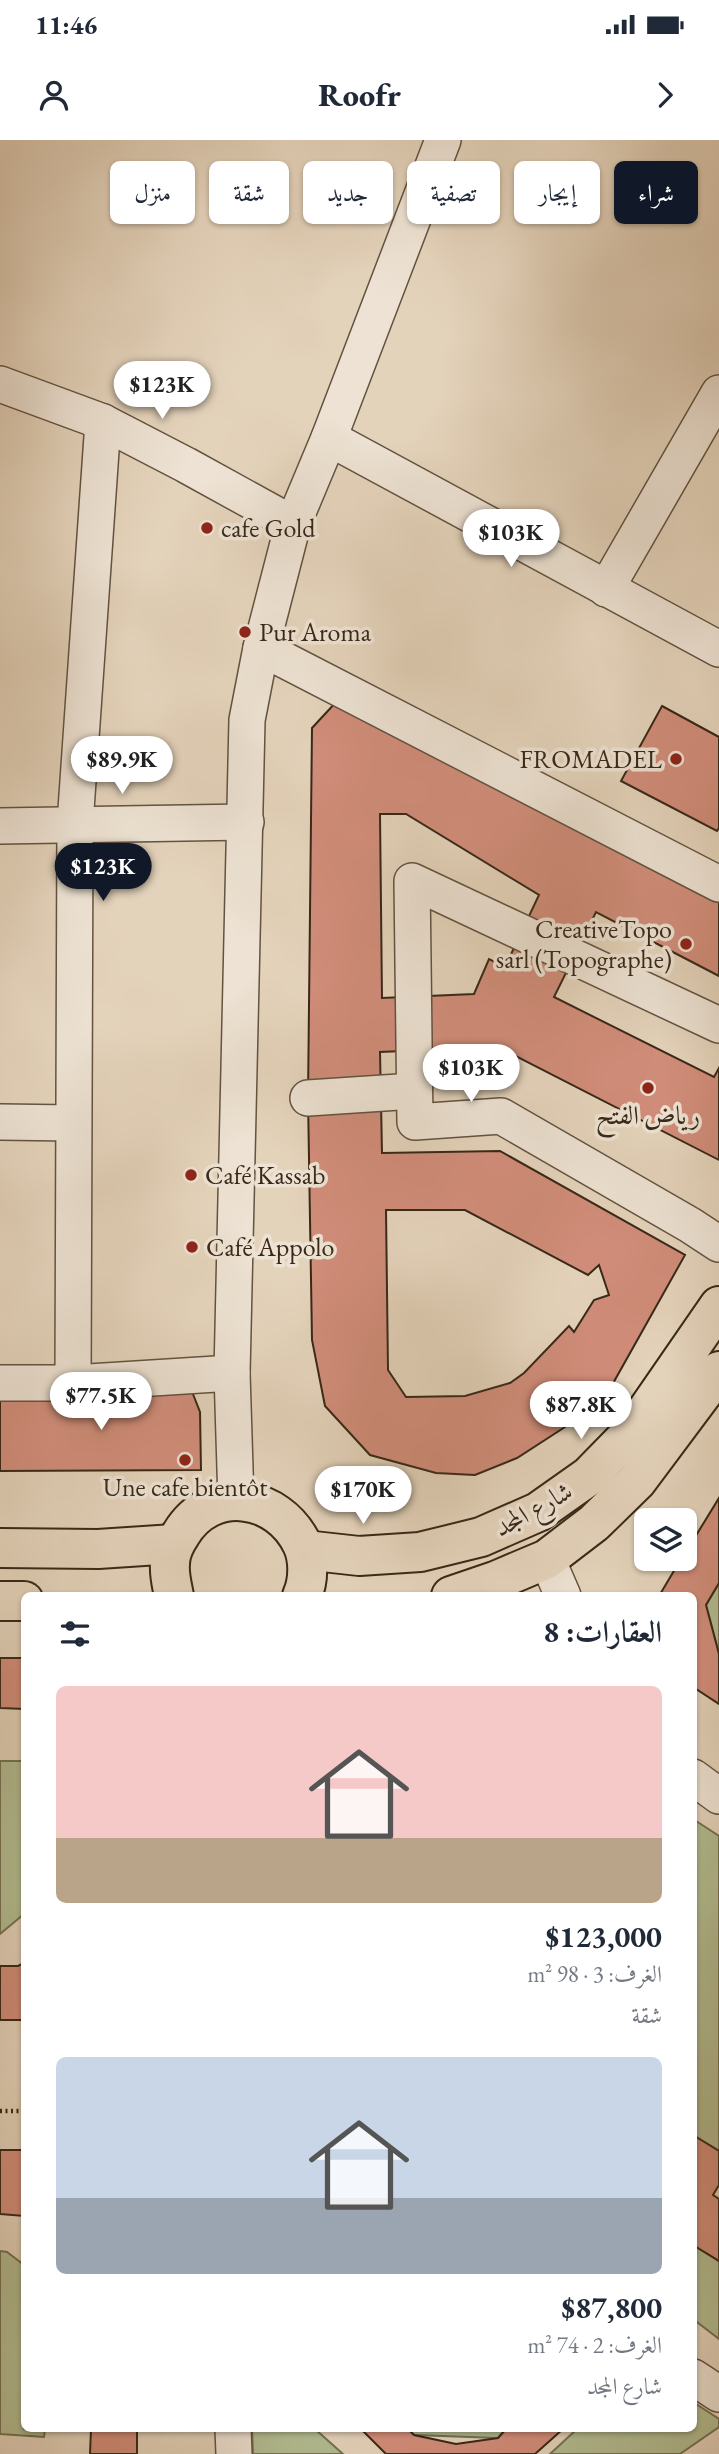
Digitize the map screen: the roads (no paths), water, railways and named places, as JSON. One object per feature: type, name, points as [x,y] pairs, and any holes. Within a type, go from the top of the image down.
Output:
[{"type":"main road","name":"شارع المجد","points":[[305,1550],[359,1556],[421,1552],[481,1538],[538,1512],[589,1476],[632,1432],[719,1307]]},
{"type":"main road","name":"شارع المجد","points":[[463,1592],[547,1559],[594,1523],[637,1481],[719,1371]]},
{"type":"main road","points":[[173,1592],[170,1562],[174,1545],[194,1516],[210,1507],[236,1501],[258,1504],[279,1513],[295,1530],[305,1550],[308,1570],[303,1592]]},
{"type":"main road","points":[[0,1548],[98,1549],[174,1545]]},
{"type":"main road","points":[[0,1601],[21,1601]]},
{"type":"street","points":[[236,1501],[232,1373],[247,720],[261,648],[293,524],[329,438],[443,140]]},
{"type":"street","points":[[0,383],[103,422],[293,524]]},
{"type":"street","points":[[606,589],[719,393]]},
{"type":"street","points":[[73,1383],[75,824],[103,422]]},
{"type":"street","points":[[329,438],[719,649]]},
{"type":"street","points":[[261,648],[719,884]]},
{"type":"street","points":[[0,826],[246,822]]},
{"type":"street","points":[[719,1025],[412,881],[415,1122],[501,1116],[719,1244]]},
{"type":"street","points":[[308,1098],[414,1091]]},
{"type":"street","points":[[0,1122],[72,1123]]},
{"type":"street","points":[[0,1383],[73,1383],[232,1373]]},
{"type":"street","points":[[547,1559],[561,1592]]},
{"type":"street","points":[[697,1780],[719,1796]]},
{"type":"street","points":[[697,2380],[719,2394]]},
{"type":"street","points":[[233,2432],[234,2454]]},
{"type":"place","name":"cafe Gold","points":[[207,528]]},
{"type":"place","name":"Pur Aroma","points":[[245,632]]},
{"type":"place","name":"FROMADEL","points":[[676,759]]},
{"type":"place","name":"CreativeTopo sarl (Topographe)","points":[[686,944]]},
{"type":"place","name":"رياض الفتح","points":[[648,1088]]},
{"type":"place","name":"Café Kassab","points":[[191,1175]]},
{"type":"place","name":"Café Appolo","points":[[192,1247]]},
{"type":"place","name":"Une cafe bientôt","points":[[185,1460]]}]
